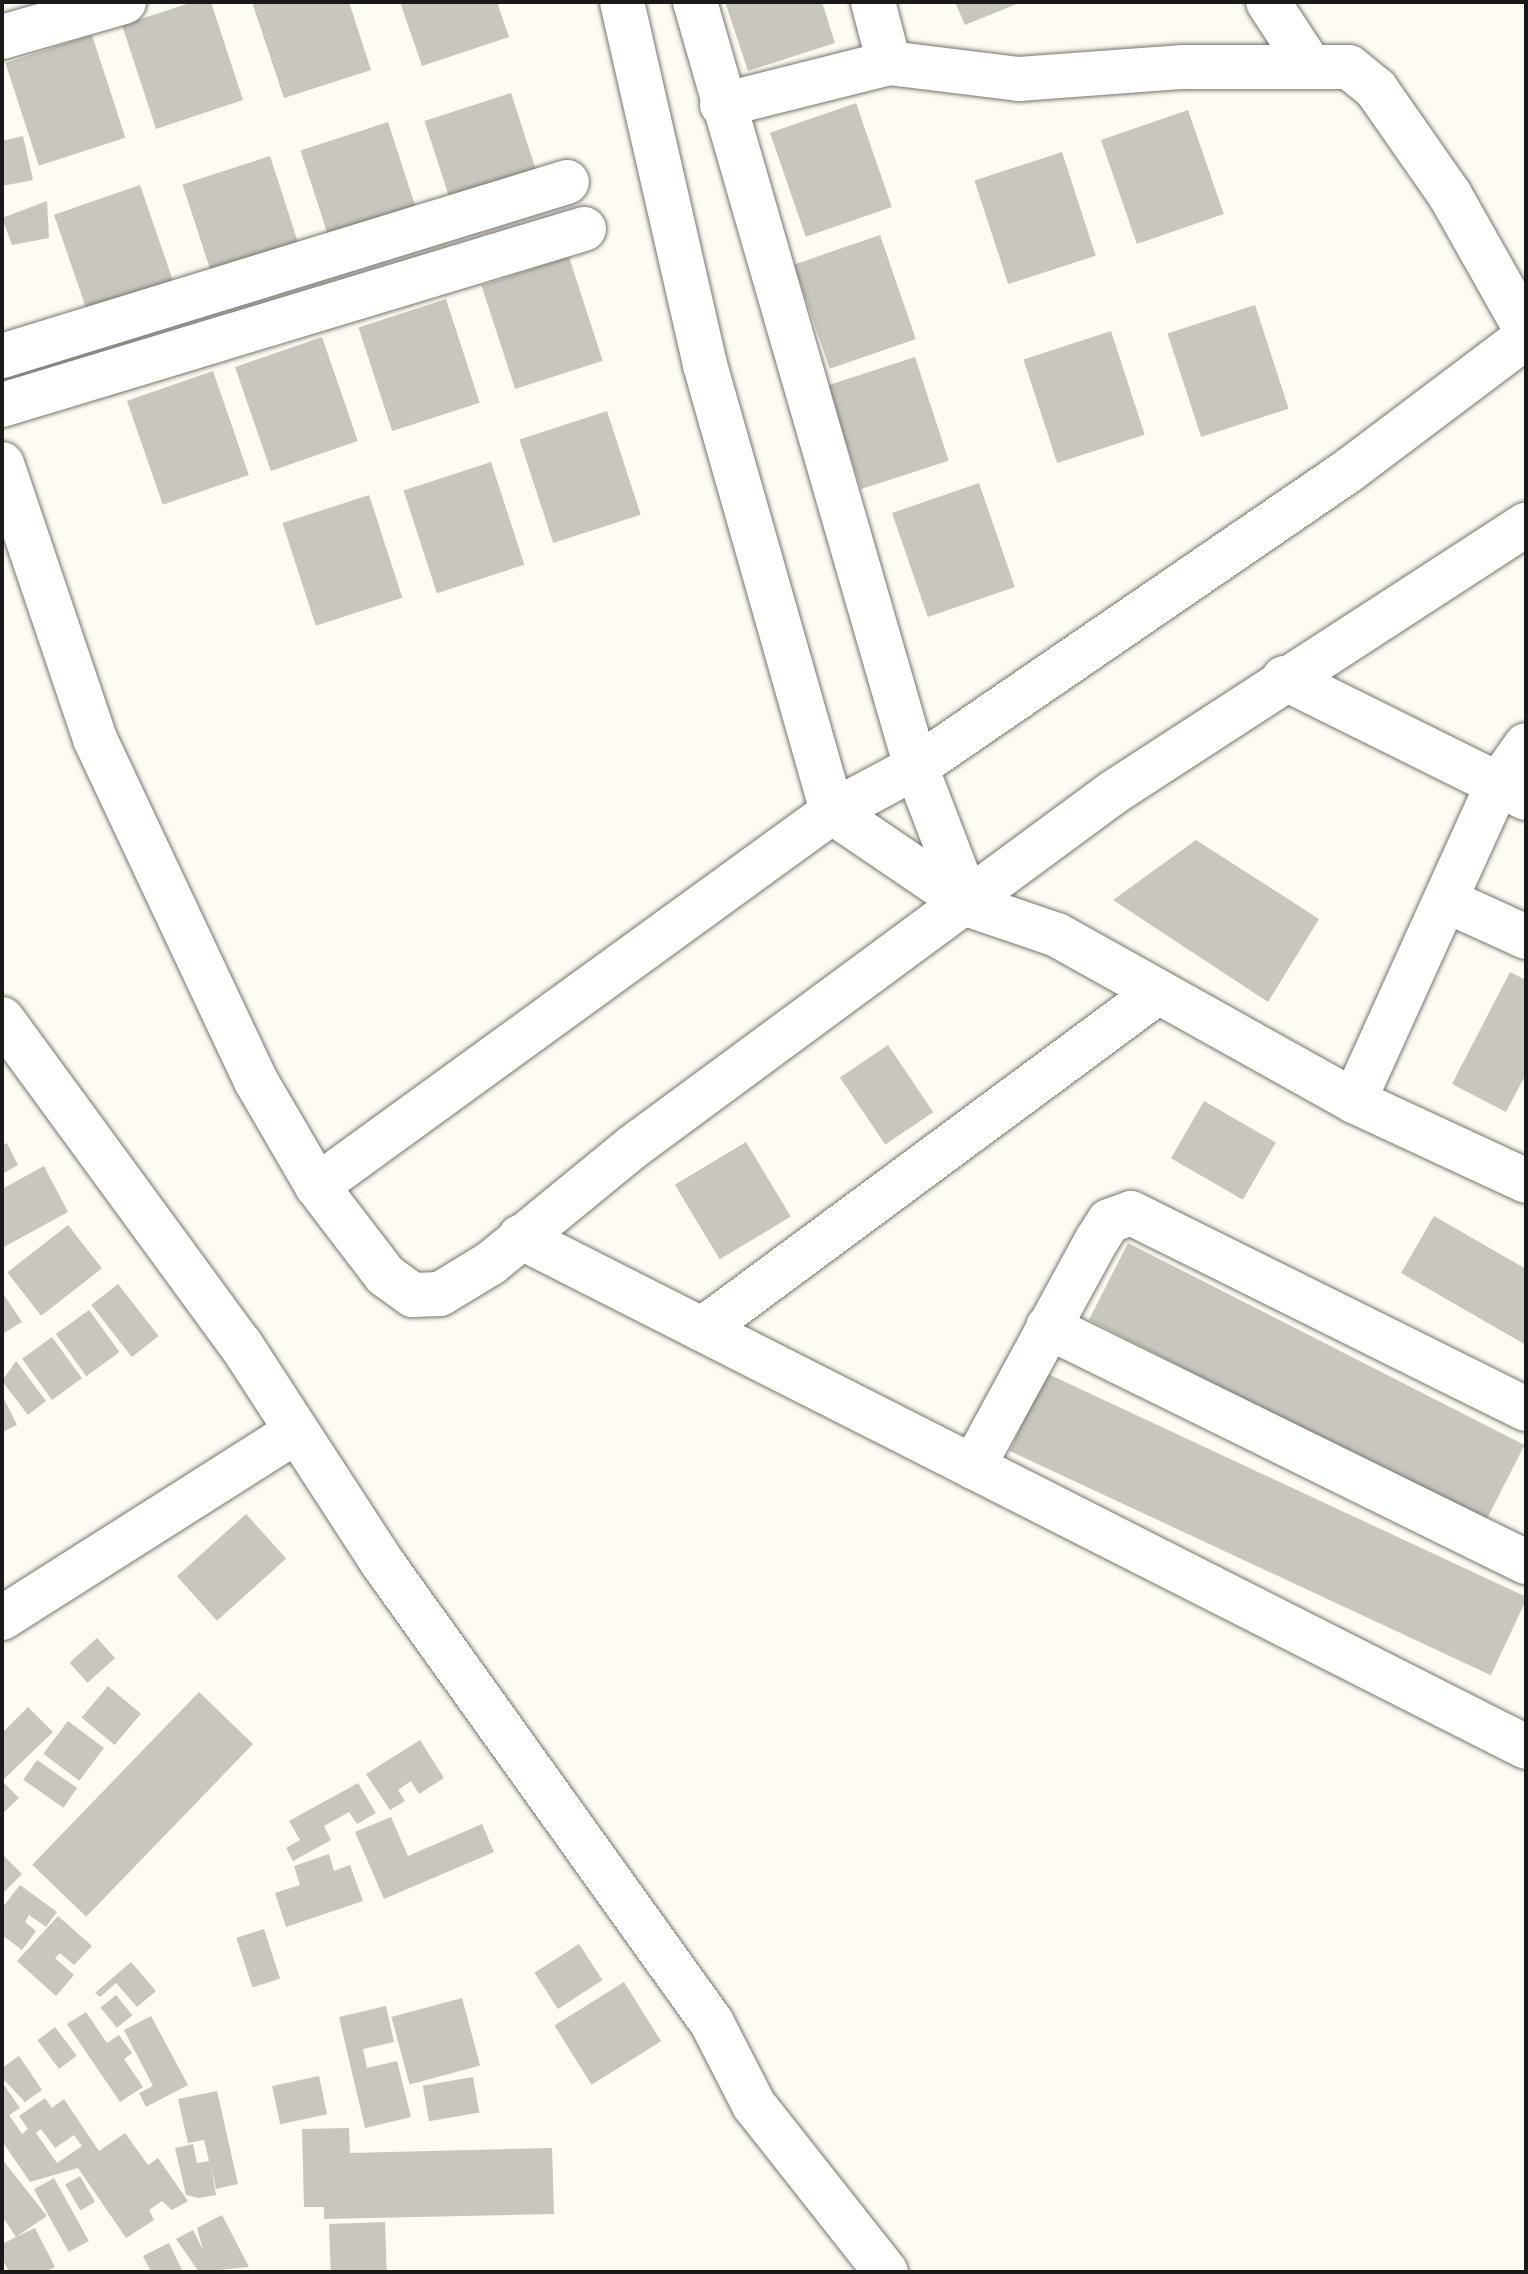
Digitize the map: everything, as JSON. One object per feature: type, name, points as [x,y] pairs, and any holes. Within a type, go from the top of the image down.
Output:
[{"type":"street","points":[[2,37],[124,2]]},
{"type":"street","points":[[622,2],[705,365],[832,812],[969,905],[1057,935],[1354,1101],[1526,1181]]},
{"type":"street","points":[[695,2],[722,105],[916,767],[969,905]]},
{"type":"street","points":[[873,2],[889,63]]},
{"type":"street","points":[[1268,2],[1308,63]]},
{"type":"street","points":[[722,105],[809,77],[889,63],[1019,79],[1308,63],[1349,67],[1376,89],[1450,195],[1526,330]]},
{"type":"street","points":[[2,356],[567,182]]},
{"type":"street","points":[[2,405],[320,314],[584,229]]},
{"type":"street","points":[[304,265],[320,314]]},
{"type":"street","points":[[317,1186],[832,812],[916,767],[1348,471],[1526,337]]},
{"type":"street","points":[[2,464],[95,739],[256,1081],[317,1186],[385,1275],[413,1295],[440,1294],[969,905],[1114,792],[1284,678],[1526,524]]},
{"type":"street","points":[[1284,678],[1511,792]]},
{"type":"street","points":[[1354,1101],[1447,901],[1511,792],[1526,745]]},
{"type":"street","points":[[1447,901],[1526,937]]},
{"type":"street","points":[[704,1328],[1158,992]]},
{"type":"street","points":[[2,1019],[241,1345],[295,1432],[712,2023],[754,2105],[886,2272]]},
{"type":"street","points":[[973,1467],[1109,1221],[1131,1213],[1526,1409]]},
{"type":"street","points":[[520,1237],[1526,1747]]},
{"type":"street","points":[[1048,1327],[1526,1562]]},
{"type":"street","points":[[2,1618],[295,1432]]},
{"type":"building","points":[[193,2],[211,2],[243,100],[156,129],[122,25]]},
{"type":"building","points":[[252,2],[349,2],[371,70],[284,98]]},
{"type":"building","points":[[400,2],[497,2],[509,37],[422,66]]},
{"type":"building","points":[[725,2],[822,2],[835,43],[748,71]]},
{"type":"building","points":[[955,2],[1022,2],[965,25]]},
{"type":"building","points":[[92,35],[125,138],[39,166],[5,63]]},
{"type":"building","points":[[511,93],[537,173],[450,201],[424,121]]},
{"type":"building","points":[[856,103],[892,207],[806,237],[770,133]]},
{"type":"building","points":[[1188,110],[1224,214],[1137,244],[1101,140]]},
{"type":"building","points":[[388,122],[422,226],[334,254],[301,150]]},
{"type":"building","points":[[23,136],[33,180],[2,186],[2,141]]},
{"type":"building","points":[[1062,152],[1096,256],[1008,284],[975,180]]},
{"type":"building","points":[[270,156],[304,260],[216,288],[183,184]]},
{"type":"building","points":[[140,185],[176,289],[90,319],[54,215]]},
{"type":"building","points":[[47,201],[49,238],[12,245],[2,218]]},
{"type":"building","points":[[880,235],[916,339],[830,369],[794,265]]},
{"type":"building","points":[[569,257],[603,361],[515,389],[482,285]]},
{"type":"building","points":[[446,299],[480,403],[392,431],[359,327]]},
{"type":"building","points":[[1255,305],[1289,409],[1201,437],[1168,333]]},
{"type":"building","points":[[1111,331],[1145,435],[1057,463],[1024,359]]},
{"type":"building","points":[[322,337],[358,441],[271,471],[235,367]]},
{"type":"building","points":[[915,357],[949,461],[861,489],[828,385]]},
{"type":"building","points":[[213,371],[249,475],[163,505],[127,401]]},
{"type":"building","points":[[607,411],[641,515],[553,543],[520,439]]},
{"type":"building","points":[[491,462],[524,565],[437,593],[404,490]]},
{"type":"building","points":[[979,483],[1015,587],[928,617],[892,513]]},
{"type":"building","points":[[369,495],[402,598],[316,626],[282,523]]},
{"type":"building","points":[[1196,840],[1319,919],[1268,1002],[1113,900]]},
{"type":"building","points":[[1510,972],[1526,980],[1526,1074],[1506,1112],[1452,1084]]},
{"type":"building","points":[[888,1045],[933,1112],[885,1145],[840,1077]]},
{"type":"building","points":[[1204,1101],[1276,1142],[1243,1200],[1171,1158]]},
{"type":"building","points":[[746,1142],[791,1217],[720,1259],[675,1185]]},
{"type":"building","points":[[7,1143],[18,1165],[2,1174],[2,1146]]},
{"type":"building","points":[[44,1166],[68,1212],[2,1248],[2,1189]]},
{"type":"building","points":[[1434,1216],[1526,1269],[1526,1345],[1401,1273]]},
{"type":"building","points":[[68,1225],[102,1268],[41,1316],[7,1272]]},
{"type":"building","points":[[1128,1243],[1524,1445],[1485,1522],[1089,1320]]},
{"type":"building","points":[[118,1284],[159,1336],[132,1357],[91,1305]]},
{"type":"building","points":[[2,1292],[22,1322],[2,1334]]},
{"type":"building","points":[[89,1310],[120,1352],[86,1376],[56,1334]]},
{"type":"building","points":[[52,1337],[82,1378],[52,1400],[22,1359]]},
{"type":"building","points":[[16,1361],[46,1401],[28,1415],[2,1381]]},
{"type":"building","points":[[1046,1373],[1526,1597],[1491,1675],[1010,1451]]},
{"type":"building","points":[[2,1395],[17,1425],[2,1432]]},
{"type":"building","points":[[246,1514],[286,1559],[217,1621],[177,1576]]},
{"type":"building","points":[[97,1638],[115,1658],[88,1683],[70,1663]]},
{"type":"building","points":[[108,1686],[141,1714],[115,1745],[82,1717]]},
{"type":"building","points":[[199,1692],[253,1744],[86,1917],[32,1865]]},
{"type":"building","points":[[28,1707],[53,1732],[2,1781],[2,1733]]},
{"type":"building","points":[[68,1721],[104,1748],[79,1781],[43,1754]]},
{"type":"building","points":[[420,1740],[444,1778],[419,1794],[411,1781],[398,1790],[405,1801],[390,1810],[366,1774]]},
{"type":"building","points":[[37,1760],[77,1788],[63,1808],[23,1780]]},
{"type":"building","points":[[2,1781],[19,1798],[2,1814]]},
{"type":"building","points":[[358,1783],[376,1813],[357,1824],[349,1812],[324,1826],[331,1840],[293,1861],[286,1848],[300,1840],[289,1821]]},
{"type":"building","points":[[391,1817],[408,1856],[482,1824],[494,1852],[384,1899],[355,1832]]},
{"type":"building","points":[[2,1854],[22,1874],[2,1894]]},
{"type":"building","points":[[329,1854],[334,1871],[350,1865],[363,1901],[286,1927],[275,1893],[300,1885],[294,1866]]},
{"type":"building","points":[[20,1885],[57,1912],[46,1927],[29,1915],[25,1922],[36,1931],[22,1950],[2,1935],[2,1908]]},
{"type":"building","points":[[58,1916],[92,1946],[74,1965],[60,1953],[55,1958],[74,1975],[56,1996],[17,1961]]},
{"type":"building","points":[[264,1929],[280,1978],[252,1987],[236,1938]]},
{"type":"building","points":[[579,1944],[602,1980],[558,2009],[535,1973]]},
{"type":"building","points":[[131,1962],[156,1991],[137,2007],[116,1983],[100,1997],[95,1993]]},
{"type":"building","points":[[624,1982],[661,2041],[592,2085],[554,2025]]},
{"type":"building","points":[[116,1995],[132,2015],[117,2028],[100,2008]]},
{"type":"building","points":[[462,1998],[480,2066],[410,2085],[391,2017]]},
{"type":"building","points":[[386,2006],[394,2042],[363,2049],[367,2068],[397,2061],[411,2117],[365,2128],[339,2017]]},
{"type":"building","points":[[86,2012],[107,2043],[119,2035],[132,2053],[124,2059],[143,2087],[120,2102],[67,2024]]},
{"type":"building","points":[[151,2016],[188,2085],[146,2107],[139,2093],[153,2086],[124,2030]]},
{"type":"building","points":[[55,2027],[77,2056],[59,2069],[37,2040]]},
{"type":"building","points":[[19,2056],[42,2090],[25,2102],[2,2078],[2,2068]]},
{"type":"building","points":[[319,2076],[327,2114],[280,2124],[272,2086]]},
{"type":"building","points":[[473,2077],[479,2112],[429,2121],[423,2086]]},
{"type":"building","points":[[2,2082],[20,2108],[9,2115],[22,2134],[28,2129],[19,2116],[45,2098],[52,2108],[64,2099],[99,2151],[125,2133],[148,2165],[158,2158],[188,2201],[172,2210],[162,2201],[149,2210],[154,2220],[126,2238],[78,2168],[30,2182],[2,2141]],"holes":[[[41,2129],[55,2148],[74,2135],[82,2146],[57,2163],[36,2133]]]},
{"type":"building","points":[[217,2091],[238,2184],[216,2189],[211,2166],[216,2195],[199,2198],[186,2195],[175,2148],[193,2144],[197,2163],[209,2161],[204,2140],[188,2143],[178,2099]]},
{"type":"building","points":[[349,2128],[350,2153],[552,2148],[554,2214],[324,2219],[324,2207],[304,2207],[302,2129]]},
{"type":"building","points":[[2,2159],[47,2216],[16,2237],[2,2216]]},
{"type":"building","points":[[80,2176],[95,2202],[80,2210],[65,2184]]},
{"type":"building","points":[[54,2178],[89,2241],[69,2252],[34,2189]]},
{"type":"building","points":[[222,2215],[249,2267],[199,2272],[176,2239],[193,2230],[203,2250],[197,2228]]},
{"type":"building","points":[[385,2222],[387,2272],[331,2272],[329,2224]]},
{"type":"building","points":[[35,2228],[55,2267],[45,2272],[9,2272],[2,2258],[2,2244]]},
{"type":"building","points":[[169,2243],[183,2272],[151,2272],[143,2256]]}]
